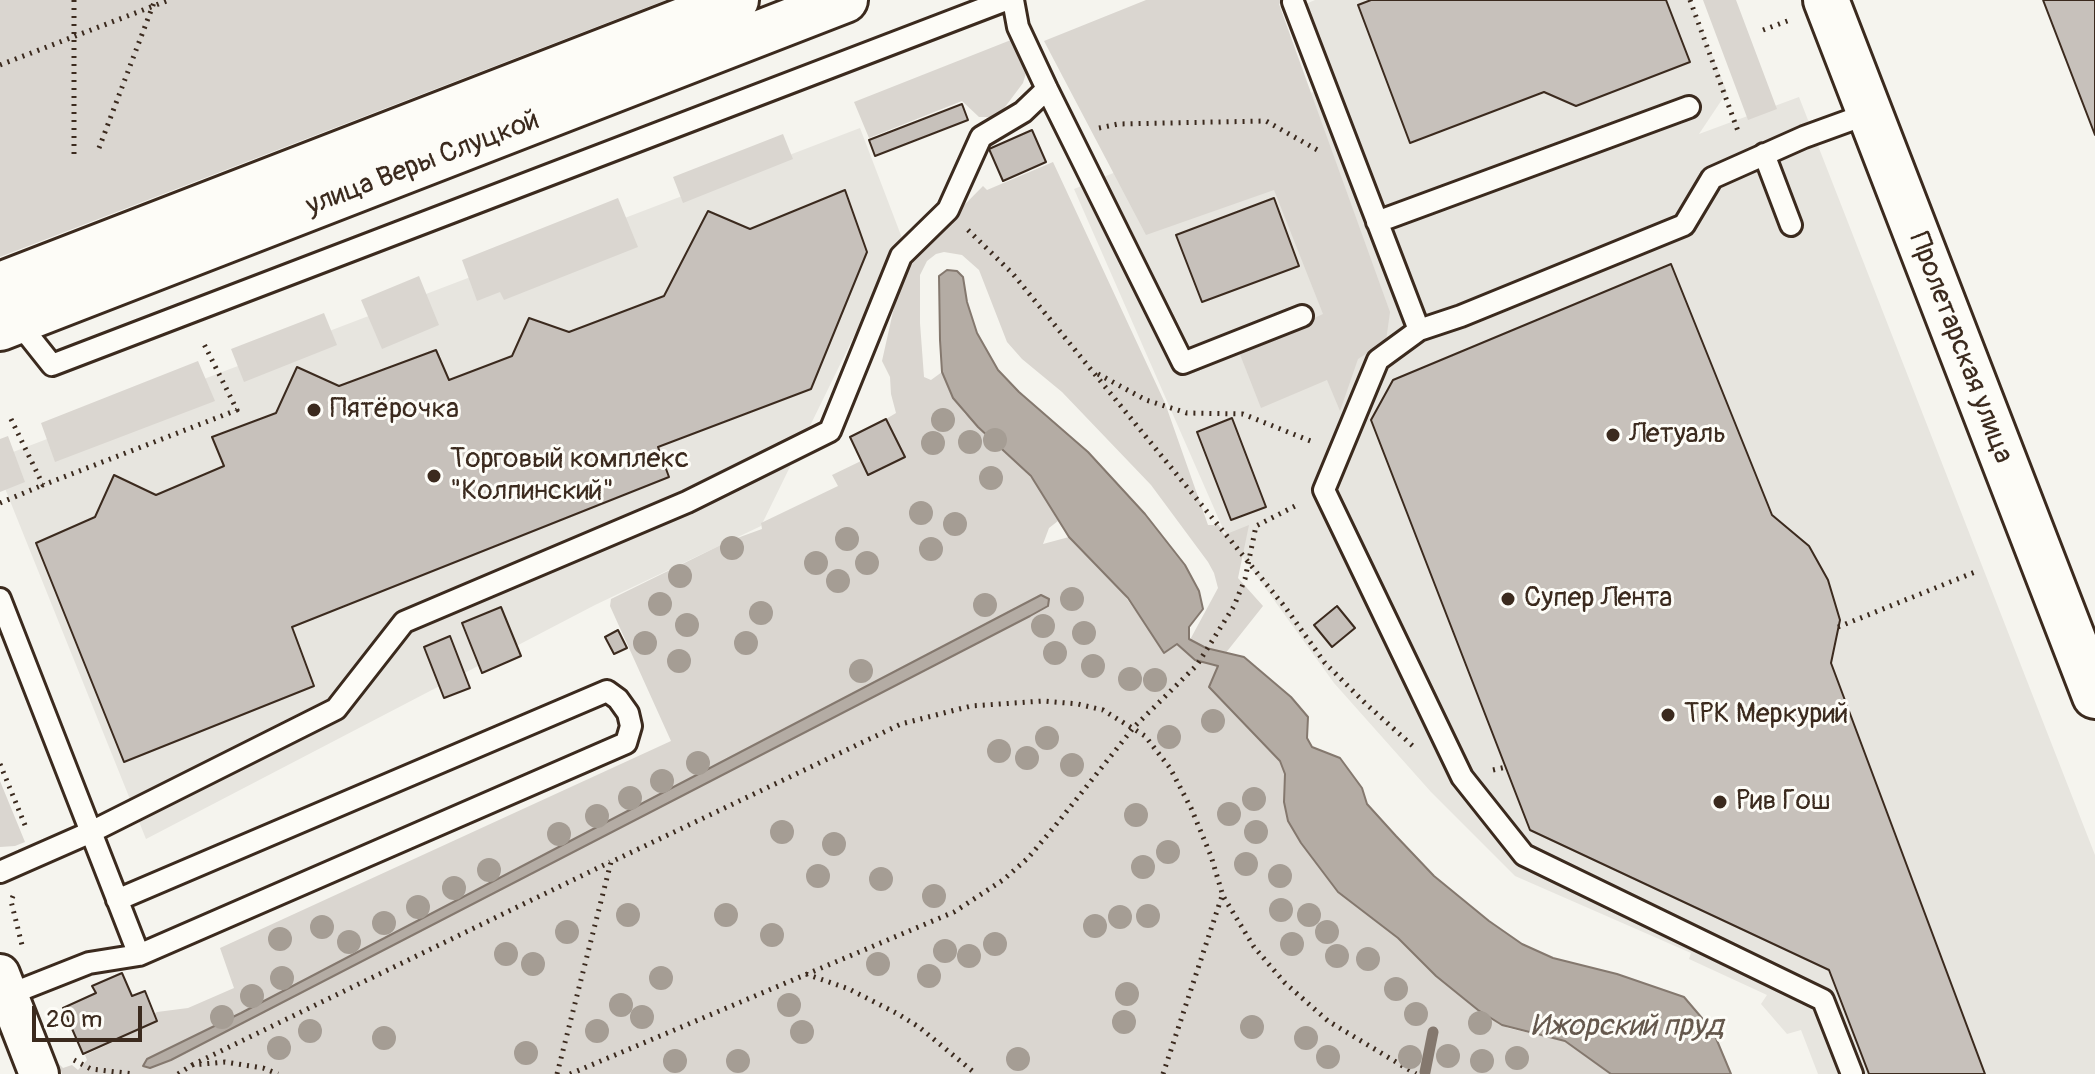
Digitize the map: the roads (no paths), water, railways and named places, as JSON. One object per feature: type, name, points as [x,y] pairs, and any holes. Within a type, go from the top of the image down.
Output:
[{"type":"street","name":"улица Веры Слуцкой","points":[[6,311],[736,0]]},
{"type":"street","name":"улица Веры Слуцкой","points":[[6,311],[845,0]]},
{"type":"street","name":"Пролетарская улица","points":[[1826,0],[2095,696]]},
{"type":"street","points":[[4,984],[54,1065]]},
{"type":"lane","points":[[6,311],[52,365],[1006,0]]},
{"type":"lane","points":[[1013,0],[1018,27],[1047,89],[1183,363],[1302,316]]},
{"type":"lane","points":[[1293,2],[1419,330]]},
{"type":"lane","points":[[0,872],[91,832],[336,709],[404,622],[687,502],[830,431],[901,256],[948,210],[981,137],[1023,112],[1047,89]]},
{"type":"lane","points":[[1377,222],[1689,107]]},
{"type":"lane","points":[[1852,1074],[1823,1000],[1524,855],[1462,777],[1324,490],[1378,360],[1419,330],[1461,316],[1684,225],[1712,178],[1870,113]]},
{"type":"lane","points":[[1756,158],[1791,225]]},
{"type":"lane","points":[[0,599],[139,955]]},
{"type":"lane","points":[[4,984],[89,963],[139,955],[626,743],[631,726],[628,713],[618,699],[607,691],[117,900]]},
{"type":"water","name":"Ижорский пруд","points":[[947,270],[957,271],[963,277],[977,333],[998,370],[1088,452],[1145,514],[1185,565],[1199,591],[1203,609],[1189,627],[1189,639],[1206,648],[1244,657],[1291,697],[1308,717],[1307,738],[1312,747],[1340,758],[1362,788],[1367,804],[1396,836],[1434,876],[1489,921],[1522,944],[1553,958],[1617,974],[1684,997],[1713,1031],[1731,1074],[1611,1074],[1565,1041],[1502,1025],[1436,976],[1398,938],[1338,892],[1288,821],[1284,802],[1285,774],[1280,761],[1209,687],[1218,666],[1195,660],[1177,644],[1164,653],[1128,598],[1069,537],[1031,476],[978,427],[953,398],[942,372],[940,340],[939,276]]},
{"type":"water","points":[[1041,595],[1049,599],[1048,606],[1030,616],[171,1060],[150,1068],[143,1066],[147,1059],[241,1013]]},
{"type":"waterway","points":[[1425,1072],[1433,1032]]},
{"type":"place","name":"Пятёрочка","points":[[314,410]]},
{"type":"place","name":"Летуаль","points":[[1613,435]]},
{"type":"place","name":"Торговый комплекс \"Колпинский\"","points":[[434,476]]},
{"type":"place","name":"Супер Лента","points":[[1508,599]]},
{"type":"place","name":"ТРК Меркурий","points":[[1668,715]]},
{"type":"place","name":"Рив Гош","points":[[1720,802]]}]
